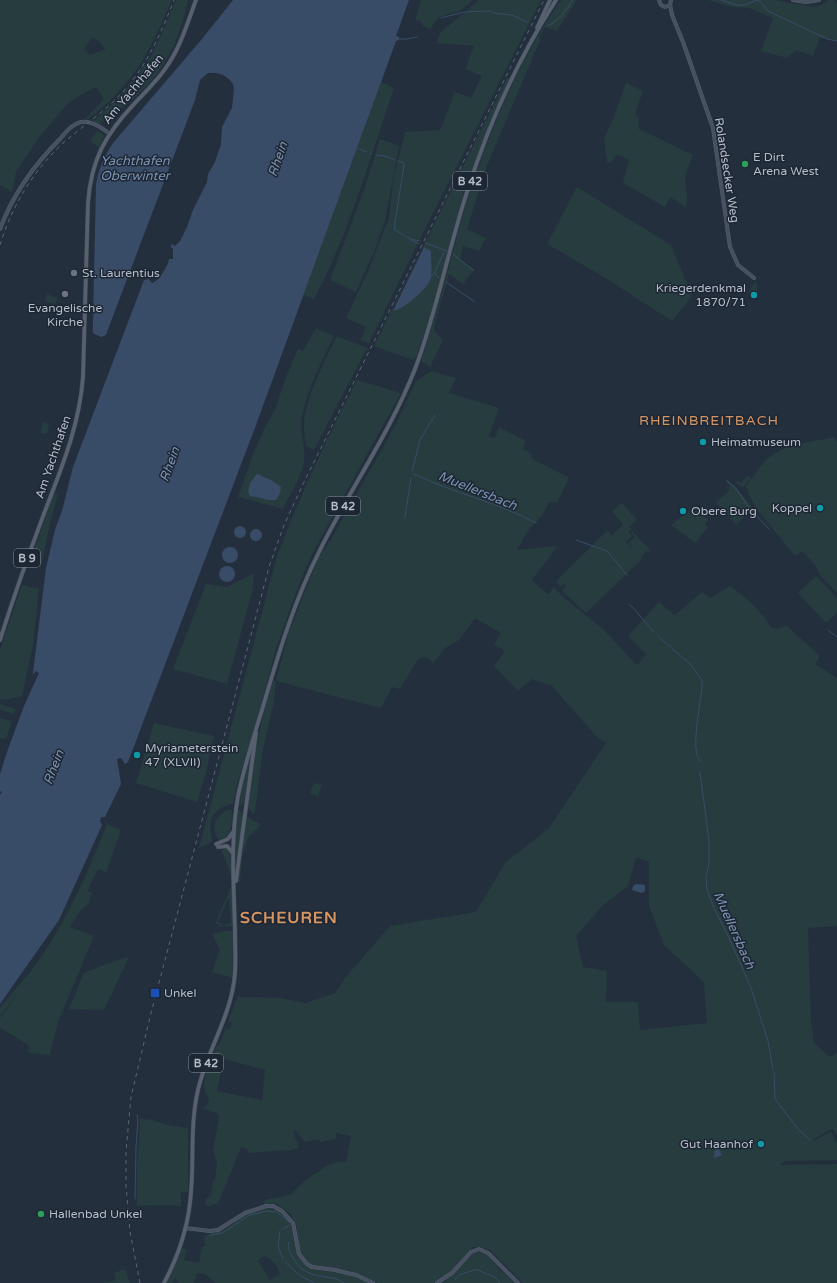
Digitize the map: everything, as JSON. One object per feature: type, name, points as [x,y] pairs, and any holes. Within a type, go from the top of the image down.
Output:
[{"type":"main road","name":"Am Yachthafen","points":[[0,640],[28,555],[68,451],[76,426],[82,395],[89,185],[93,167],[110,134],[129,109],[164,70],[176,51],[196,0]]},
{"type":"main road","points":[[531,42],[550,0]]},
{"type":"main road","name":"B 42","points":[[164,1283],[176,1256],[185,1228],[191,1196],[192,1132],[198,1092],[207,1060],[228,1007],[234,986],[236,962],[234,831],[239,791],[279,650],[301,591],[319,551],[394,416],[414,370],[436,305],[458,220],[474,169],[498,108],[531,42],[556,0]]},
{"type":"main road","points":[[234,885],[237,877],[257,735],[256,730]]},
{"type":"main road","points":[[234,831],[228,839],[217,846],[227,846],[234,854]]},
{"type":"street","name":"Rolandsecker Weg","points":[[660,0],[660,5],[672,15]]},
{"type":"street","points":[[793,0],[806,2],[819,0]]},
{"type":"street","name":"Rolandsecker Weg","points":[[671,2],[672,15],[713,128],[730,247],[738,265],[754,278]]},
{"type":"street","points":[[664,7],[667,7],[671,2]]},
{"type":"street","points":[[0,229],[10,205],[28,175],[70,128],[78,123],[86,122],[97,126],[110,134]]},
{"type":"street","points":[[185,1228],[210,1231],[218,1230],[245,1213],[266,1206],[273,1206],[282,1211],[293,1223],[299,1254],[307,1264],[312,1267],[356,1275],[373,1283]]},
{"type":"street","points":[[437,1283],[452,1273],[471,1252],[479,1249],[488,1253],[518,1283]]},
{"type":"green space","points":[[0,0],[172,0],[144,58],[130,79],[117,93],[87,120],[86,118],[104,99],[96,87],[69,102],[40,136],[16,172],[12,192],[0,185]],"holes":[[[92,38],[98,40],[105,50],[90,55],[84,49]]]},
{"type":"green space","points":[[176,0],[188,0],[180,29],[170,54],[155,77],[117,112],[99,124],[92,122],[125,91],[146,64]]},
{"type":"green space","points":[[421,0],[473,0],[460,11],[439,17],[430,29],[423,26],[420,21],[415,20]]},
{"type":"green space","points":[[479,0],[541,0],[369,343],[361,340],[366,327],[346,318],[369,269],[389,218],[393,181],[405,132],[440,130],[455,92],[471,98],[482,76],[465,69],[474,46],[436,43],[441,32]]},
{"type":"green space","points":[[561,0],[577,0],[557,31],[545,27],[539,39],[541,40],[486,168],[467,229],[486,238],[479,251],[463,246],[460,259],[474,269],[463,284],[449,274],[434,326],[435,332],[443,340],[430,367],[421,361],[478,168],[499,114],[517,74],[538,36]]},
{"type":"green space","points":[[708,0],[774,0],[814,7],[829,0],[835,0],[837,4],[837,41],[820,37],[813,56],[796,50],[787,58],[761,51],[773,18],[749,8],[733,7]]},
{"type":"green space","points":[[507,78],[510,79],[488,126],[464,190],[434,305],[417,355],[413,360],[374,346]],"holes":[[[422,250],[431,251],[432,266],[428,283],[414,298],[393,311]]]},
{"type":"green space","points":[[381,82],[394,88],[348,222],[327,274],[314,299],[303,295]]},
{"type":"green space","points":[[626,83],[643,91],[635,114],[638,116],[639,129],[693,155],[685,175],[687,198],[686,208],[670,197],[665,207],[623,183],[629,160],[617,154],[611,163],[607,162],[604,139]]},
{"type":"green space","points":[[97,131],[104,136],[99,148],[90,141]]},
{"type":"green space","points":[[380,139],[399,146],[385,221],[373,254],[356,292],[330,280],[364,190]]},
{"type":"green space","points":[[577,187],[671,245],[692,296],[672,321],[604,277],[547,244]]},
{"type":"green space","points":[[755,282],[758,298],[756,299],[748,293]]},
{"type":"green space","points":[[47,294],[57,298],[56,304],[45,301]]},
{"type":"green space","points":[[316,328],[334,336],[312,385],[302,416],[301,427],[304,461],[298,478],[283,509],[238,497],[253,454],[265,427],[275,410],[286,377],[298,349],[303,351]]},
{"type":"green space","points":[[337,336],[367,348],[314,450],[306,446],[304,429],[307,405],[316,380]]},
{"type":"green space","points":[[431,371],[456,378],[449,393],[499,408],[489,436],[495,438],[499,427],[526,441],[523,449],[532,454],[531,458],[569,478],[557,503],[549,502],[542,516],[529,529],[517,550],[557,547],[532,580],[548,595],[554,587],[562,596],[604,630],[637,665],[646,654],[628,636],[659,602],[675,615],[702,592],[710,598],[730,586],[753,604],[771,627],[778,629],[786,625],[820,656],[815,664],[837,678],[837,926],[808,928],[811,1020],[814,1043],[830,1057],[837,1053],[837,1136],[834,1130],[831,1129],[815,1138],[813,1141],[831,1132],[837,1143],[837,1160],[784,1161],[780,1165],[837,1164],[837,1283],[523,1283],[490,1250],[481,1247],[473,1247],[450,1272],[434,1283],[378,1283],[354,1272],[311,1266],[303,1258],[300,1252],[296,1224],[291,1214],[277,1204],[265,1204],[264,1200],[290,1195],[307,1179],[326,1166],[336,1162],[346,1162],[351,1136],[336,1133],[336,1139],[320,1142],[319,1139],[305,1142],[296,1131],[293,1131],[299,1148],[292,1150],[247,1153],[248,1149],[241,1147],[218,1204],[210,1206],[205,1205],[205,1200],[211,1196],[213,1181],[215,1179],[217,1163],[213,1151],[219,1118],[218,1114],[203,1108],[209,1102],[204,1090],[204,1083],[208,1067],[216,1047],[220,1043],[226,1028],[230,1030],[232,1023],[228,1021],[238,996],[280,998],[306,1003],[335,993],[345,978],[390,926],[476,912],[505,863],[549,828],[606,743],[597,737],[552,686],[532,679],[518,691],[494,666],[505,651],[494,644],[501,633],[475,618],[459,640],[445,648],[433,663],[426,657],[418,659],[400,689],[392,687],[381,708],[276,681],[289,632],[318,559],[333,536],[385,444],[416,381]],"holes":[[[636,857],[649,862],[649,906],[664,945],[704,982],[707,1023],[640,1030],[638,1002],[606,1002],[607,971],[583,967],[576,936],[602,906],[628,886]],[[224,1059],[265,1070],[262,1100],[217,1091]]]},
{"type":"green space","points":[[357,380],[401,393],[311,556],[276,649],[237,784],[233,804],[221,808],[215,813],[212,817],[210,825],[212,842],[199,848],[277,556],[314,467]]},
{"type":"green space","points":[[43,422],[49,424],[47,434],[40,433]]},
{"type":"green space","points":[[835,437],[837,442],[837,593],[820,575],[816,566],[802,551],[795,556],[757,509],[746,486],[764,462],[774,454],[790,446]]},
{"type":"green space","points":[[747,476],[751,478],[743,487],[735,483],[738,481],[741,483]]},
{"type":"green space","points":[[727,480],[735,486],[754,510],[749,512],[736,525],[716,502],[729,491]]},
{"type":"green space","points":[[54,493],[58,494],[50,523],[41,567],[29,565]]},
{"type":"green space","points":[[622,503],[637,520],[629,527],[631,530],[628,532],[632,536],[626,542],[639,556],[628,543],[635,537],[631,533],[632,531],[650,550],[648,552],[647,551],[641,557],[642,559],[586,613],[562,591],[566,586],[564,584],[560,587],[556,581],[607,531],[612,535],[623,525],[612,511]]},
{"type":"green space","points":[[692,508],[695,512],[699,508],[704,516],[709,520],[705,524],[708,527],[695,543],[671,525]]},
{"type":"green space","points":[[254,573],[252,592],[227,684],[173,669],[206,584],[227,587]]},
{"type":"green space","points":[[816,576],[837,598],[837,613],[826,623],[798,593]]},
{"type":"green space","points":[[22,585],[39,589],[33,645],[22,696],[5,700],[0,699],[0,650]]},
{"type":"green space","points":[[273,681],[276,681],[274,702],[263,749],[255,812],[253,814],[249,809],[248,801],[250,786],[261,725]]},
{"type":"green space","points":[[0,704],[16,709],[14,714],[0,710]]},
{"type":"green space","points":[[0,718],[12,721],[6,739],[0,738]]},
{"type":"green space","points":[[154,723],[214,736],[206,772],[197,802],[136,783]]},
{"type":"green space","points":[[253,748],[244,802],[242,805],[239,805],[243,780]]},
{"type":"green space","points":[[314,783],[322,785],[318,796],[310,793]]},
{"type":"green space","points":[[227,810],[232,810],[231,828],[228,835],[220,840],[216,835],[215,823],[217,819]]},
{"type":"green space","points":[[238,810],[242,812],[243,818],[236,864],[236,830]]},
{"type":"green space","points":[[248,817],[260,824],[260,826],[248,837],[242,857],[240,881],[238,881],[246,818]]},
{"type":"green space","points":[[107,824],[121,830],[106,872],[98,869],[87,891],[92,893],[89,903],[80,911],[70,927],[94,936],[58,1022],[50,1055],[30,1053],[28,1051],[29,1048],[27,1044],[0,1028],[0,1018],[20,990],[0,1016],[0,1008],[34,966],[59,928],[85,877]]},
{"type":"green space","points":[[223,848],[226,848],[230,853],[233,881],[233,926],[219,927],[219,924],[216,924],[216,922],[232,885],[230,872],[222,852]],"holes":[[[229,899],[231,923],[223,926],[218,922]]]},
{"type":"green space","points":[[233,931],[233,978],[212,972],[220,949],[212,934]]},
{"type":"green space","points":[[129,957],[104,1010],[69,1009],[84,973]]},
{"type":"green space","points":[[138,1118],[188,1128],[188,1192],[181,1192],[181,1206],[137,1206],[137,1166],[140,1121]]},
{"type":"green space","points":[[265,1208],[270,1208],[280,1212],[287,1219],[292,1230],[298,1255],[306,1265],[316,1270],[348,1275],[368,1283],[216,1283],[205,1274],[197,1273],[194,1283],[179,1283],[175,1278],[172,1283],[167,1283],[182,1248],[187,1250],[184,1260],[199,1263],[202,1247],[205,1246],[204,1239],[206,1237],[226,1228],[244,1215]],"holes":[[[264,1256],[274,1263],[280,1274],[270,1280],[258,1261]]]},
{"type":"green space","points":[[478,1252],[486,1254],[500,1270],[515,1283],[443,1283],[473,1253]]},
{"type":"green space","points":[[125,1269],[130,1283],[104,1283],[116,1280],[114,1273]]},
{"type":"water","points":[[233,0],[409,0],[396,36],[399,37],[399,40],[396,41],[256,425],[128,762],[125,764],[121,758],[117,759],[121,784],[105,817],[101,817],[100,821],[102,825],[59,920],[0,1004],[0,795],[2,792],[0,791],[0,774],[24,706],[39,673],[36,671],[34,674],[33,673],[46,568],[55,530],[62,511],[73,467],[144,280],[149,279],[152,283],[155,282],[163,273],[169,259],[173,259],[173,249],[171,244],[175,246],[180,241],[207,182],[208,174],[215,162],[221,144],[222,127],[232,108],[234,90],[233,84],[223,75],[216,73],[208,73],[200,80],[195,100],[106,335],[101,337],[93,333],[97,178],[104,158],[113,143],[202,39]]},
{"type":"water","points":[[424,247],[431,251],[432,270],[430,280],[414,298],[403,307],[393,311]]},
{"type":"water","points":[[257,474],[271,480],[281,487],[280,493],[276,500],[250,496],[248,491],[250,483]]},
{"type":"water","points":[[238,526],[242,526],[246,532],[242,538],[238,538],[234,534],[234,530]]},
{"type":"water","points":[[254,529],[258,529],[262,535],[258,541],[254,541],[250,537],[250,533]]},
{"type":"water","points":[[230,547],[236,549],[238,555],[236,561],[230,563],[224,561],[222,555],[224,549]]},
{"type":"water","points":[[227,566],[233,568],[235,574],[233,580],[227,582],[221,580],[219,574],[221,568]]},
{"type":"water","points":[[636,884],[645,885],[645,891],[642,893],[632,890],[633,886]]},
{"type":"water","points":[[717,1146],[722,1155],[714,1158],[715,1147]]},
{"type":"waterway","points":[[547,26],[559,19],[573,0]]},
{"type":"waterway","points":[[721,0],[737,5],[744,5],[757,0],[761,2],[768,11],[827,39],[837,41]]},
{"type":"waterway","points":[[441,18],[464,12],[490,11],[493,13],[512,15],[527,22]]},
{"type":"waterway","points":[[398,39],[417,37]]},
{"type":"waterway","points":[[356,148],[367,152]]},
{"type":"waterway","points":[[376,155],[385,156],[395,160]]},
{"type":"waterway","points":[[397,161],[403,162],[404,165],[394,229],[410,239],[420,241]]},
{"type":"waterway","points":[[411,240],[419,244]]},
{"type":"waterway","points":[[425,243],[447,251]]},
{"type":"waterway","points":[[431,277],[435,272],[444,252]]},
{"type":"waterway","points":[[453,254],[474,271]]},
{"type":"waterway","points":[[435,273],[439,278]]},
{"type":"waterway","points":[[446,282],[475,302]]},
{"type":"waterway","name":"Muellersbach","points":[[412,471],[420,440],[435,415]]},
{"type":"waterway","name":"Muellersbach","points":[[414,474],[444,487],[506,509],[536,523]]},
{"type":"waterway","points":[[405,517],[411,478]]},
{"type":"waterway","points":[[727,480],[737,490],[750,509],[769,529]]},
{"type":"waterway","name":"Muellersbach","points":[[576,540],[607,551],[627,575]]},
{"type":"waterway","name":"Muellersbach","points":[[629,604],[654,632]]},
{"type":"waterway","points":[[828,630],[837,637]]},
{"type":"waterway","name":"Muellersbach","points":[[659,637],[691,665],[702,680],[696,736],[697,756],[701,762]]},
{"type":"waterway","name":"Muellersbach","points":[[700,772],[709,841],[709,864],[706,877],[707,890],[751,988],[768,1041],[773,1069]]},
{"type":"waterway","name":"Muellersbach","points":[[774,1073],[775,1099],[798,1129],[810,1140]]},
{"type":"waterway","points":[[135,1199],[137,1115]]},
{"type":"waterway","points":[[210,1235],[222,1233],[250,1215],[267,1211],[277,1212],[289,1222]]},
{"type":"waterway","points":[[283,1229],[290,1225]]},
{"type":"waterway","points":[[280,1231],[278,1246],[283,1259]]},
{"type":"waterway","points":[[289,1242],[288,1248],[291,1255],[302,1269],[312,1274],[335,1279],[344,1283]]},
{"type":"waterway","points":[[285,1262],[299,1275],[314,1283]]},
{"type":"waterway","points":[[455,1280],[459,1275],[478,1270],[496,1278],[500,1283]]},
{"type":"railway","points":[[0,245],[17,203],[42,165],[63,143],[116,99],[132,82],[146,60],[174,0]]},
{"type":"railway","points":[[140,1283],[130,1232],[126,1186],[126,1151],[131,1097],[151,1013],[269,567],[284,525],[304,482],[544,0]]},
{"type":"place","name":"E Dirt Arena West","points":[[745,164]]},
{"type":"place","name":"St. Laurentius","points":[[74,273]]},
{"type":"place","name":"Evangelische Kirche","points":[[65,294]]},
{"type":"place","name":"Kriegerdenkmal 1870/71","points":[[754,295]]},
{"type":"place","name":"Heimatmuseum","points":[[703,442]]},
{"type":"place","name":"Koppel","points":[[820,508]]},
{"type":"place","name":"Obere Burg","points":[[683,511]]},
{"type":"place","name":"Myriameterstein 47 (XLVII)","points":[[137,755]]},
{"type":"place","name":"Unkel","points":[[155,993]]},
{"type":"place","name":"Gut Haanhof","points":[[761,1144]]},
{"type":"place","name":"Hallenbad Unkel","points":[[41,1214]]},
{"type":"district","name":"RHEINBREITBACH","points":[[709,420]]},
{"type":"district","name":"SCHEUREN","points":[[289,917]]},
{"type":"water label","name":"Rhein","points":[[277,159]]},
{"type":"water label","name":"Yachthafen Oberwinter","points":[[135,168]]},
{"type":"water label","name":"Rhein","points":[[169,464]]},
{"type":"water label","name":"Rhein","points":[[53,767]]}]
